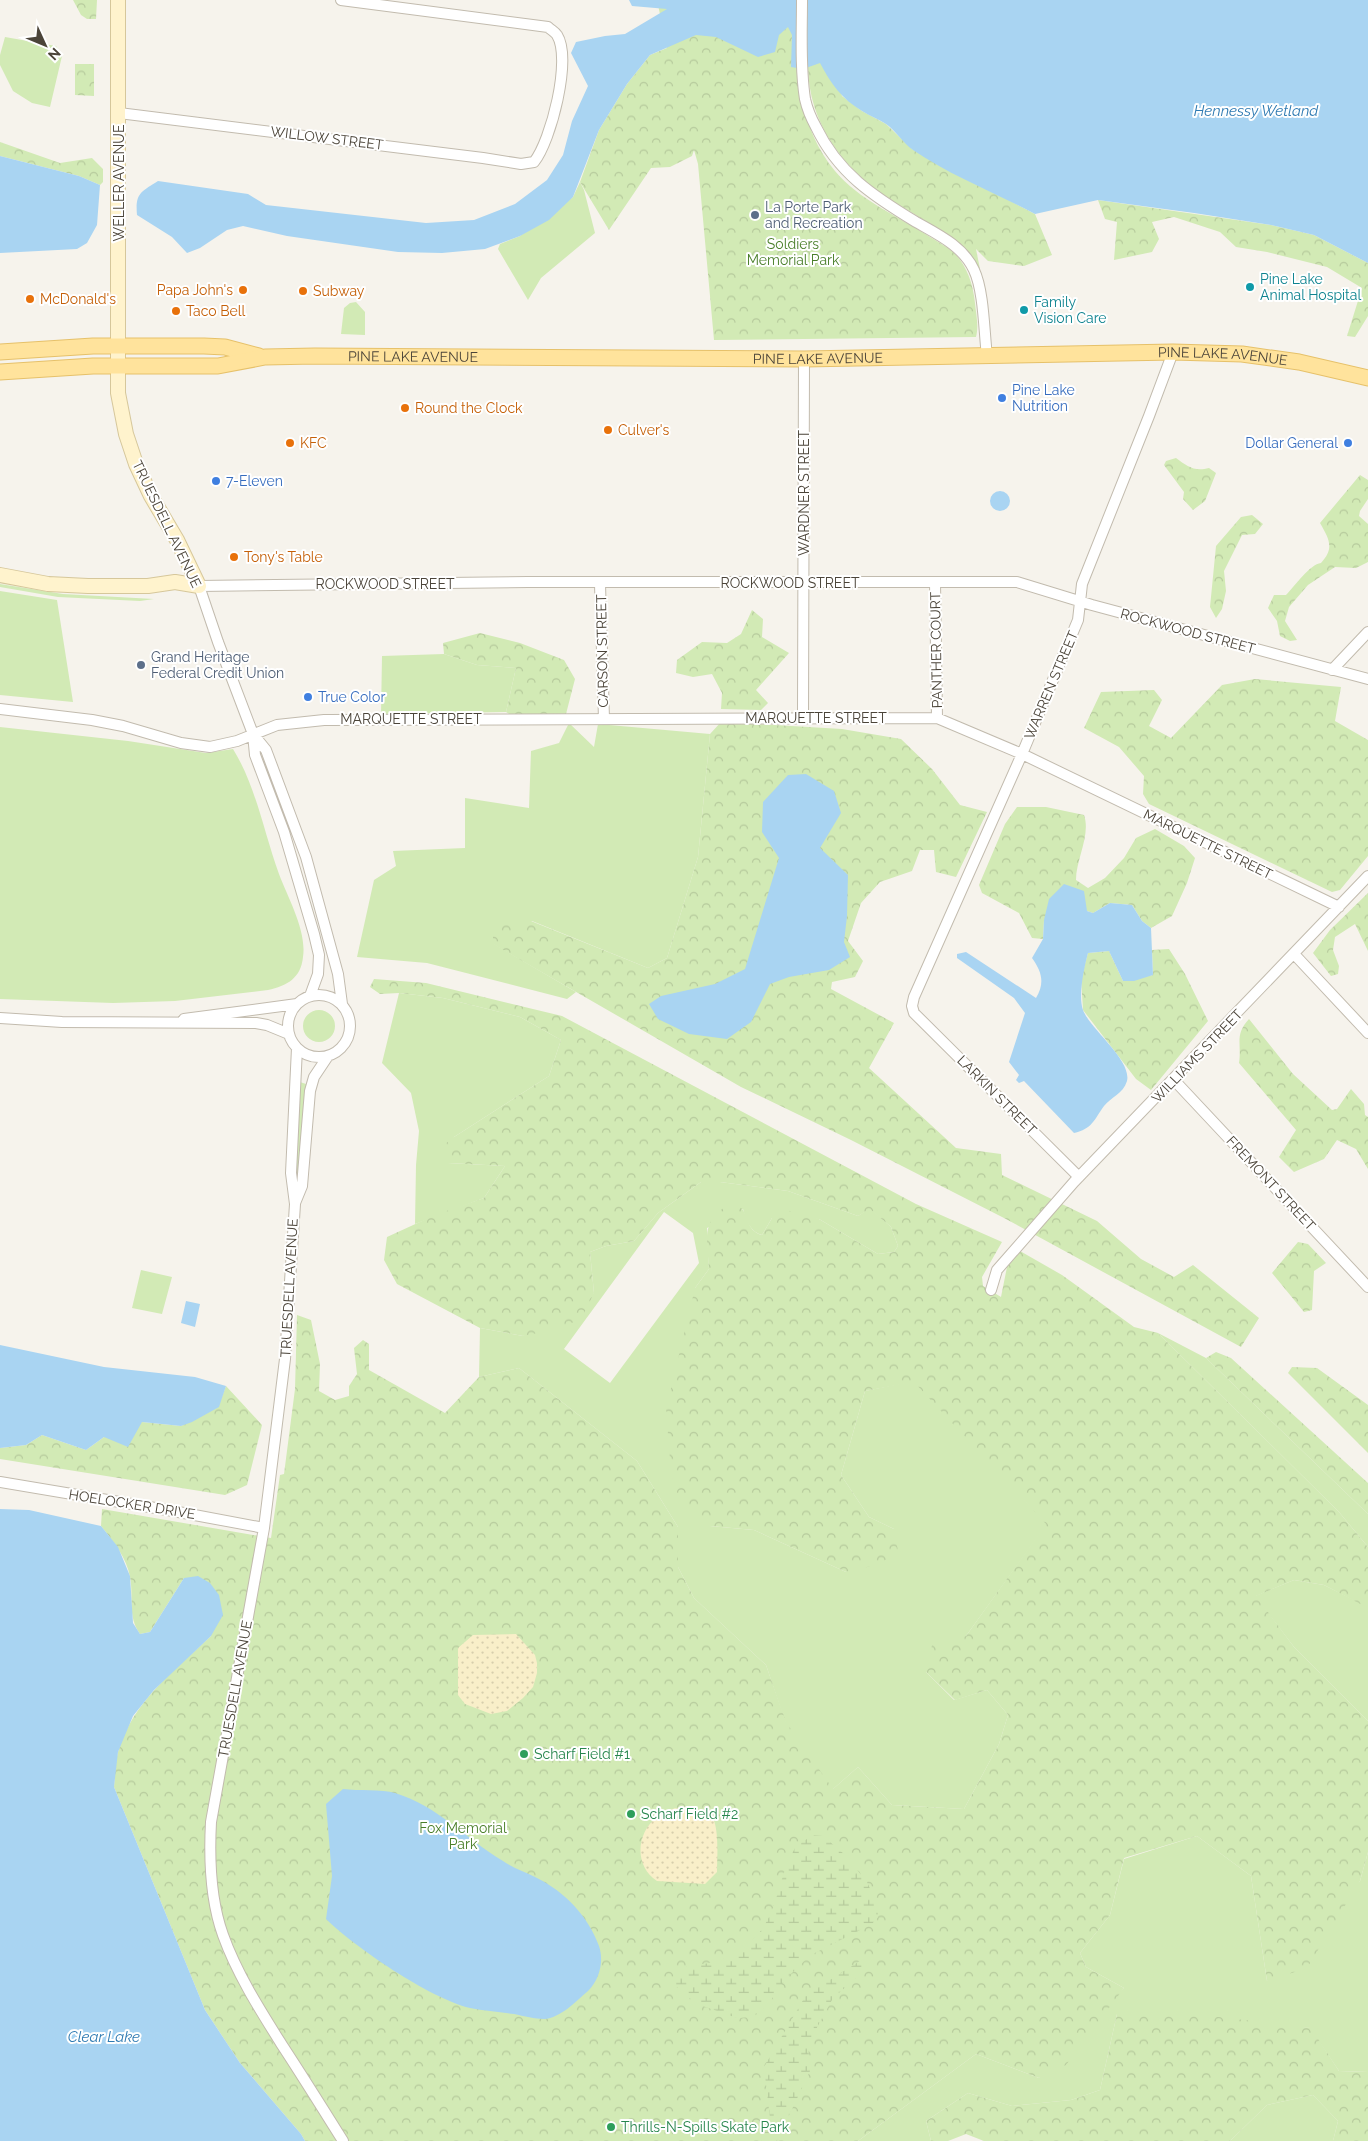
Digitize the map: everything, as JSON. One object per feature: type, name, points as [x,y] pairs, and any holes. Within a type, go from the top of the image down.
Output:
[{"type":"main road","name":"PINE LAKE AVENUE","points":[[0,352],[118,346],[225,347],[265,357]]},
{"type":"main road","name":"PINE LAKE AVENUE","points":[[0,372],[87,366],[218,366],[265,357],[804,359],[1173,352],[1242,354],[1299,362],[1368,378]]},
{"type":"street","name":"WELLER AVENUE","points":[[118,0],[118,367]]},
{"type":"street","name":"WILLOW STREET","points":[[119,113],[521,164],[534,162],[545,144],[559,98],[561,54],[556,34],[548,27],[341,0]]},
{"type":"street","points":[[802,0],[805,100],[822,141],[832,156],[863,187],[951,243],[974,270],[980,298],[987,356]]},
{"type":"street","name":"WARREN STREET","points":[[914,1013],[912,1006],[914,997],[1022,754],[1078,620],[1082,584],[1173,352]]},
{"type":"street","name":"WARDNER STREET","points":[[803,717],[805,583],[804,359]]},
{"type":"street","name":"TRUESDELL AVENUE","points":[[118,367],[118,388],[126,434],[136,464],[177,540],[199,586],[253,734],[255,755],[284,832],[319,955],[318,974],[310,996]]},
{"type":"street","points":[[0,575],[48,584],[78,586],[148,586],[175,582],[199,586]]},
{"type":"street","name":"ROCKWOOD STREET","points":[[199,586],[528,582],[600,584],[1016,582],[1368,679]]},
{"type":"street","name":"PANTHER COURT","points":[[934,582],[937,718]]},
{"type":"street","name":"CARSON STREET","points":[[600,584],[604,719]]},
{"type":"street","points":[[1332,670],[1368,632]]},
{"type":"street","name":"MARQUETTE STREET","points":[[0,709],[92,720],[123,726],[181,743],[210,747],[278,726],[324,720],[937,718],[1022,754],[1339,907]]},
{"type":"street","name":"TRUESDELL AVENUE","points":[[253,734],[266,750],[306,857],[338,974],[342,1004]]},
{"type":"street","name":"WILLIAMS STREET","points":[[991,1290],[997,1270],[1079,1177],[1368,876]]},
{"type":"street","points":[[1294,954],[1368,1033]]},
{"type":"street","points":[[174,1022],[208,1015],[297,1004],[310,996],[327,995],[342,1004],[349,1015],[350,1033],[342,1048],[328,1056],[312,1056],[297,1048],[289,1034],[289,1018],[297,1004]]},
{"type":"street","name":"LARKIN STREET","points":[[914,1013],[1079,1177]]},
{"type":"street","points":[[0,1018],[71,1022],[256,1023],[267,1025],[289,1034]]},
{"type":"street","name":"TRUESDELL AVENUE","points":[[297,1048],[291,1173],[294,1204],[285,1359],[264,1528],[211,1822],[209,1850],[213,1889],[222,1933],[234,1962],[254,2000],[343,2141]]},
{"type":"street","name":"TRUESDELL AVENUE","points":[[294,1204],[302,1186],[310,1091],[314,1077],[328,1056]]},
{"type":"street","name":"FREMONT STREET","points":[[1174,1080],[1368,1287]]},
{"type":"street","name":"HOELOCKER DRIVE","points":[[0,1482],[264,1528]]},
{"type":"green space","points":[[73,0],[97,0],[96,19],[87,19],[81,15]]},
{"type":"green space","name":"Soldiers Memorial Park","points":[[657,0],[793,24],[802,101],[814,137],[823,154],[835,171],[855,191],[945,246],[958,257],[966,269],[973,289],[977,320],[976,337],[714,340],[698,164],[694,150],[692,156],[670,167],[651,168],[609,230],[580,182],[599,130],[627,84],[650,55],[667,48]]},
{"type":"green space","points":[[817,0],[842,96],[862,111],[886,124],[912,149],[1035,214],[1052,255],[1024,266],[988,261],[976,249],[980,269],[951,239],[876,190],[844,160],[831,143],[821,124],[809,83],[808,60],[810,38]]},
{"type":"green space","points":[[5,37],[56,46],[62,56],[50,107],[32,103],[13,91],[0,65],[0,55]]},
{"type":"green space","points":[[75,64],[94,64],[94,96],[75,95]]},
{"type":"green space","points":[[0,142],[60,163],[92,158],[103,169],[103,182],[100,185],[79,176],[0,156]]},
{"type":"green space","points":[[580,182],[584,190],[595,233],[541,278],[528,300],[498,249],[500,244],[520,236],[573,197]]},
{"type":"green space","points":[[1098,200],[1271,225],[1314,235],[1368,263],[1368,316],[1355,337],[1347,336],[1362,288],[1327,267],[1267,252],[1236,247],[1220,232],[1174,217],[1152,222],[1159,239],[1152,252],[1114,260],[1117,222],[1105,219]]},
{"type":"green space","points":[[356,302],[365,312],[365,335],[341,334],[344,308],[350,303]]},
{"type":"green space","points":[[1176,458],[1191,468],[1209,468],[1216,473],[1205,501],[1193,510],[1183,499],[1184,492],[1164,465],[1166,461]]},
{"type":"green space","points":[[1360,475],[1368,480],[1368,499],[1359,516],[1368,524],[1368,562],[1356,568],[1335,567],[1308,585],[1289,607],[1285,621],[1297,640],[1290,641],[1280,636],[1277,621],[1268,608],[1274,595],[1286,595],[1307,571],[1321,563],[1325,558],[1328,553],[1329,543],[1320,523]]},
{"type":"green space","points":[[1252,515],[1263,524],[1255,534],[1242,535],[1224,571],[1226,591],[1222,609],[1216,618],[1210,607],[1216,546],[1241,517]]},
{"type":"green space","points":[[0,584],[63,594],[154,599],[140,601],[58,597],[0,587]]},
{"type":"green space","points":[[0,591],[57,600],[73,702],[0,695]]},
{"type":"green space","points":[[752,610],[763,619],[762,637],[789,653],[756,690],[768,703],[761,710],[721,709],[722,693],[712,674],[693,677],[676,673],[677,660],[702,642],[727,643],[741,634]]},
{"type":"green space","points":[[480,633],[520,643],[564,660],[575,679],[566,714],[511,715],[506,712],[516,668],[477,665],[444,654],[443,643]]},
{"type":"green space","points":[[444,654],[477,665],[516,668],[506,712],[381,714],[382,656]]},
{"type":"green space","points":[[1255,679],[1341,687],[1335,721],[1368,740],[1368,856],[1340,890],[1332,892],[1149,804],[1143,794],[1144,776],[1119,747],[1084,728],[1101,692],[1154,690],[1162,700],[1149,726],[1171,738],[1222,685]]},
{"type":"green space","points":[[721,722],[842,729],[901,739],[932,769],[960,805],[987,812],[956,877],[936,872],[934,850],[920,850],[912,871],[880,882],[861,903],[848,941],[863,961],[855,977],[832,982],[831,989],[894,1023],[869,1068],[956,1148],[1001,1154],[1002,1175],[1097,1221],[1141,1259],[1174,1277],[1193,1265],[1259,1318],[1241,1347],[1004,1218],[851,1140],[741,1087],[493,944],[493,923],[531,921],[648,968],[667,958],[698,857],[710,734]]},
{"type":"green space","points":[[569,723],[594,747],[598,724],[710,734],[698,857],[667,958],[648,968],[532,921],[494,944],[576,992],[567,999],[427,963],[357,957],[374,880],[396,866],[393,851],[465,848],[465,798],[529,808],[531,751],[559,743]]},
{"type":"green space","points":[[0,727],[128,741],[206,753],[233,749],[248,778],[279,874],[300,926],[303,957],[296,976],[281,986],[268,990],[175,1001],[113,1003],[0,999]]},
{"type":"green space","points":[[1017,807],[1046,807],[1084,815],[1086,831],[1076,880],[1088,888],[1105,878],[1124,858],[1136,838],[1155,829],[1184,846],[1195,858],[1187,883],[1172,916],[1151,928],[1142,921],[1132,905],[1110,903],[1093,913],[1087,911],[1044,920],[1043,939],[1032,938],[1019,913],[982,893],[979,885],[1005,824]]},
{"type":"green space","points":[[1368,893],[1368,951],[1355,924],[1335,937],[1333,950],[1339,966],[1338,974],[1331,976],[1313,953],[1330,930]]},
{"type":"green space","points":[[1169,949],[1185,974],[1208,1021],[1151,1090],[1136,1079],[1083,1010],[1081,978],[1088,953],[1109,951],[1123,981],[1153,975],[1152,950]]},
{"type":"green space","name":"Fox Memorial Park","points":[[374,979],[426,983],[562,1016],[916,1204],[1002,1242],[982,1277],[983,1286],[1001,1297],[1007,1267],[1020,1251],[1062,1275],[1134,1327],[1158,1333],[1339,1512],[1368,1547],[1368,1608],[1324,1585],[1294,1580],[1256,1596],[1294,1647],[1368,1721],[1368,1852],[1360,1881],[1307,1968],[1267,1981],[1251,1876],[1197,1836],[1124,1858],[1110,1915],[1080,1953],[1086,1967],[1124,1988],[1066,2065],[1039,2078],[976,2054],[858,2141],[305,2141],[240,2063],[205,2010],[114,1787],[118,1752],[133,1718],[144,1702],[169,1674],[211,1636],[184,1578],[150,1632],[140,1634],[132,1613],[131,1585],[126,1563],[101,1526],[102,1509],[271,1538],[280,1475],[284,1474],[295,1389],[297,1315],[311,1320],[320,1364],[319,1391],[335,1400],[349,1396],[349,1386],[357,1374],[354,1348],[363,1340],[369,1344],[369,1370],[445,1413],[479,1377],[519,1368],[637,1461],[678,1527],[678,1567],[694,1598],[766,1665],[786,1722],[833,1789],[858,1767],[892,1805],[964,1809],[999,1744],[1008,1715],[987,1690],[955,1700],[926,1672],[932,1645],[966,1636],[1046,1524],[914,1382],[865,1391],[841,1475],[869,1517],[894,1529],[898,1551],[880,1564],[846,1572],[754,1530],[710,1526],[680,1503],[671,1472],[666,1409],[695,1288],[709,1269],[707,1238],[710,1222],[715,1215],[733,1202],[743,1210],[751,1228],[762,1235],[772,1218],[786,1210],[819,1219],[878,1254],[894,1252],[898,1246],[891,1227],[870,1209],[858,1216],[788,1191],[720,1182],[701,1182],[658,1213],[634,1241],[606,1246],[590,1252],[594,1293],[581,1319],[557,1329],[523,1336],[480,1328],[397,1284],[384,1260],[387,1237],[435,1215],[484,1198],[505,1166],[448,1163],[440,1148],[549,1076],[561,1040],[520,1017],[443,998],[399,993],[380,994],[370,987]]},
{"type":"green space","points":[[399,993],[443,998],[520,1017],[561,1040],[549,1076],[454,1137],[448,1163],[505,1166],[484,1198],[415,1224],[416,1165],[419,1131],[411,1093],[382,1063]]},
{"type":"green space","points":[[319,1010],[325,1011],[330,1015],[334,1020],[334,1032],[330,1037],[325,1041],[319,1042],[313,1041],[308,1037],[304,1032],[303,1026],[304,1020],[308,1015],[313,1011]]},
{"type":"green space","points":[[1249,1019],[1293,1074],[1332,1110],[1337,1109],[1351,1089],[1364,1104],[1365,1115],[1368,1117],[1368,1169],[1356,1149],[1337,1140],[1324,1159],[1294,1172],[1279,1157],[1296,1130],[1239,1063],[1240,1035]]},
{"type":"green space","points":[[300,1082],[306,1084],[300,1184],[294,1181]]},
{"type":"green space","points":[[701,1182],[720,1182],[788,1191],[858,1216],[870,1208],[891,1227],[898,1246],[894,1252],[878,1254],[819,1219],[772,1218],[762,1235],[754,1231],[747,1221],[743,1209],[707,1228],[709,1269],[695,1288],[710,1526],[754,1530],[846,1572],[894,1529],[869,1517],[841,1475],[865,1391],[914,1381],[1047,1524],[966,1636],[926,1672],[954,1700],[987,1690],[1008,1715],[999,1744],[964,1809],[892,1805],[858,1767],[832,1790],[787,1727],[766,1665],[694,1598],[678,1567],[678,1527],[637,1461],[519,1368],[479,1377],[480,1328],[523,1336],[594,1293],[590,1252],[606,1246],[634,1241],[658,1213]],"holes":[[[664,1212],[693,1233],[699,1263],[610,1383],[564,1349]]]},
{"type":"green space","points":[[1298,1242],[1308,1244],[1326,1263],[1314,1271],[1312,1310],[1304,1312],[1272,1273]]},
{"type":"green space","points":[[141,1270],[172,1277],[162,1314],[132,1308]]},
{"type":"green space","points":[[1158,1333],[1206,1358],[1368,1514],[1368,1547],[1339,1512]]},
{"type":"green space","points":[[1216,1352],[1231,1358],[1368,1483],[1368,1514],[1206,1358]]},
{"type":"green space","points":[[1292,1367],[1317,1368],[1368,1405],[1368,1453],[1288,1373]]},
{"type":"green space","points":[[226,1386],[262,1425],[247,1485],[225,1495],[0,1459],[0,1448],[26,1445],[42,1435],[86,1450],[104,1437],[142,1422],[181,1426],[218,1407]]},
{"type":"green space","points":[[1294,1580],[1324,1585],[1368,1607],[1368,1721],[1294,1647],[1255,1596]]},
{"type":"green space","points":[[812,1835],[823,1836],[844,1854],[867,1882],[877,1904],[878,1917],[872,1924],[809,1956],[786,1979],[766,2007],[753,2017],[737,2018],[700,2005],[679,1991],[674,1980],[682,1969],[691,1965],[713,1962],[729,1956],[761,1931],[772,1911],[786,1866],[794,1849]]},
{"type":"green space","points":[[1197,1836],[1251,1876],[1267,1981],[1360,1881],[1368,1852],[1368,2072],[1339,2071],[1310,2028],[1117,2014],[1100,2090],[1071,2100],[1012,2106],[968,2093],[926,2121],[931,2141],[858,2141],[976,2054],[1039,2078],[1124,1988],[1086,1967],[1080,1953],[1110,1915],[1124,1859]]},
{"type":"green space","points":[[863,1959],[863,1972],[833,1998],[808,2044],[810,2071],[777,2141],[761,2141],[770,2118],[764,2067],[806,1995]]},
{"type":"green space","points":[[1185,2013],[1311,2028],[1339,2071],[1368,2072],[1368,2141],[1333,2141],[1338,2121],[1313,2095],[1267,2105],[1230,2141],[984,2141],[966,2134],[948,2141],[931,2141],[926,2121],[968,2093],[1012,2106],[1071,2100],[1100,2090],[1117,2014]]},
{"type":"green space","points":[[1313,2095],[1338,2121],[1333,2141],[1230,2141],[1267,2105]]},
{"type":"sand","points":[[516,1634],[535,1655],[537,1673],[533,1687],[507,1711],[491,1714],[465,1704],[458,1695],[458,1648],[473,1635]]},
{"type":"sand","points":[[675,1808],[702,1812],[710,1815],[713,1819],[717,1833],[717,1872],[705,1884],[657,1881],[644,1867],[640,1849],[645,1832],[657,1817]]},
{"type":"water","name":"Hennessy Wetland","points":[[629,0],[1368,0],[1368,263],[1314,235],[1271,225],[1194,213],[1098,200],[1035,214],[957,176],[913,150],[886,124],[862,111],[843,96],[828,78],[820,63],[803,69],[791,67],[792,35],[788,27],[779,35],[775,52],[758,57],[716,37],[696,35],[650,55],[627,84],[599,130],[573,197],[549,220],[520,236],[485,249],[442,253],[398,252],[287,236],[243,226],[227,230],[200,248],[187,253],[172,237],[137,215],[138,197],[158,181],[248,194],[266,205],[426,223],[474,220],[515,204],[547,180],[563,155],[572,121],[588,86],[571,53],[576,42],[625,34],[667,9],[632,6]]},
{"type":"water","points":[[0,156],[79,176],[100,185],[97,225],[87,243],[77,249],[0,253]]},
{"type":"water","points":[[1000,491],[1007,494],[1010,501],[1007,508],[1000,511],[993,508],[990,501],[993,494]]},
{"type":"water","points":[[806,774],[834,791],[841,813],[820,848],[848,875],[844,942],[850,957],[829,970],[789,977],[770,984],[751,1022],[727,1039],[689,1034],[658,1019],[649,1004],[661,996],[715,984],[745,969],[779,858],[762,832],[763,802],[788,775]]},
{"type":"water","points":[[1064,884],[1084,891],[1087,911],[1093,913],[1110,903],[1132,905],[1142,921],[1151,928],[1153,975],[1134,981],[1123,981],[1109,951],[1088,953],[1081,990],[1083,1010],[1087,1018],[1117,1054],[1127,1073],[1127,1081],[1123,1089],[1104,1106],[1089,1126],[1074,1133],[1024,1081],[1019,1083],[1016,1080],[1019,1075],[1009,1062],[1025,1013],[1014,998],[957,958],[957,954],[966,952],[1036,998],[1041,987],[1041,978],[1032,958],[1043,939],[1044,920],[1049,899]]},
{"type":"water","points":[[186,1301],[200,1304],[195,1327],[181,1323]]},
{"type":"water","points":[[0,1345],[104,1367],[195,1377],[226,1386],[219,1407],[181,1426],[142,1422],[128,1447],[104,1437],[86,1450],[42,1435],[26,1445],[0,1448]]},
{"type":"water","name":"Clear Lake","points":[[0,1509],[29,1510],[101,1526],[118,1547],[130,1576],[133,1623],[140,1634],[150,1632],[184,1578],[198,1576],[210,1583],[219,1595],[223,1615],[211,1636],[154,1690],[133,1716],[118,1752],[114,1787],[205,2010],[240,2063],[305,2141],[0,2141]]},
{"type":"water","points":[[343,1789],[395,1793],[425,1806],[489,1852],[557,1890],[582,1915],[599,1946],[600,1970],[588,1991],[556,2016],[544,2019],[470,2008],[434,1994],[414,1983],[355,1944],[339,1931],[326,1919],[332,1876],[326,1804]]},
{"type":"place","name":"La Porte Park and Recreation","points":[[755,215]]},
{"type":"place","name":"Pine Lake Animal Hospital","points":[[1250,287]]},
{"type":"place","name":"Papa John's","points":[[243,290]]},
{"type":"place","name":"Subway","points":[[303,291]]},
{"type":"place","name":"McDonald's","points":[[30,299]]},
{"type":"place","name":"Family Vision Care","points":[[1024,310]]},
{"type":"place","name":"Taco Bell","points":[[176,311]]},
{"type":"place","name":"Pine Lake Nutrition","points":[[1002,398]]},
{"type":"place","name":"Round the Clock","points":[[405,408]]},
{"type":"place","name":"Culver's","points":[[608,430]]},
{"type":"place","name":"KFC","points":[[290,443]]},
{"type":"place","name":"Dollar General","points":[[1348,443]]},
{"type":"place","name":"7-Eleven","points":[[216,481]]},
{"type":"place","name":"Tony's Table","points":[[234,557]]},
{"type":"place","name":"Grand Heritage Federal Credit Union","points":[[141,665]]},
{"type":"place","name":"True Color","points":[[308,697]]},
{"type":"place","name":"Scharf Field #1","points":[[524,1754]]},
{"type":"place","name":"Scharf Field #2","points":[[631,1814]]},
{"type":"place","name":"Thrills-N-Spills Skate Park","points":[[611,2127]]}]
